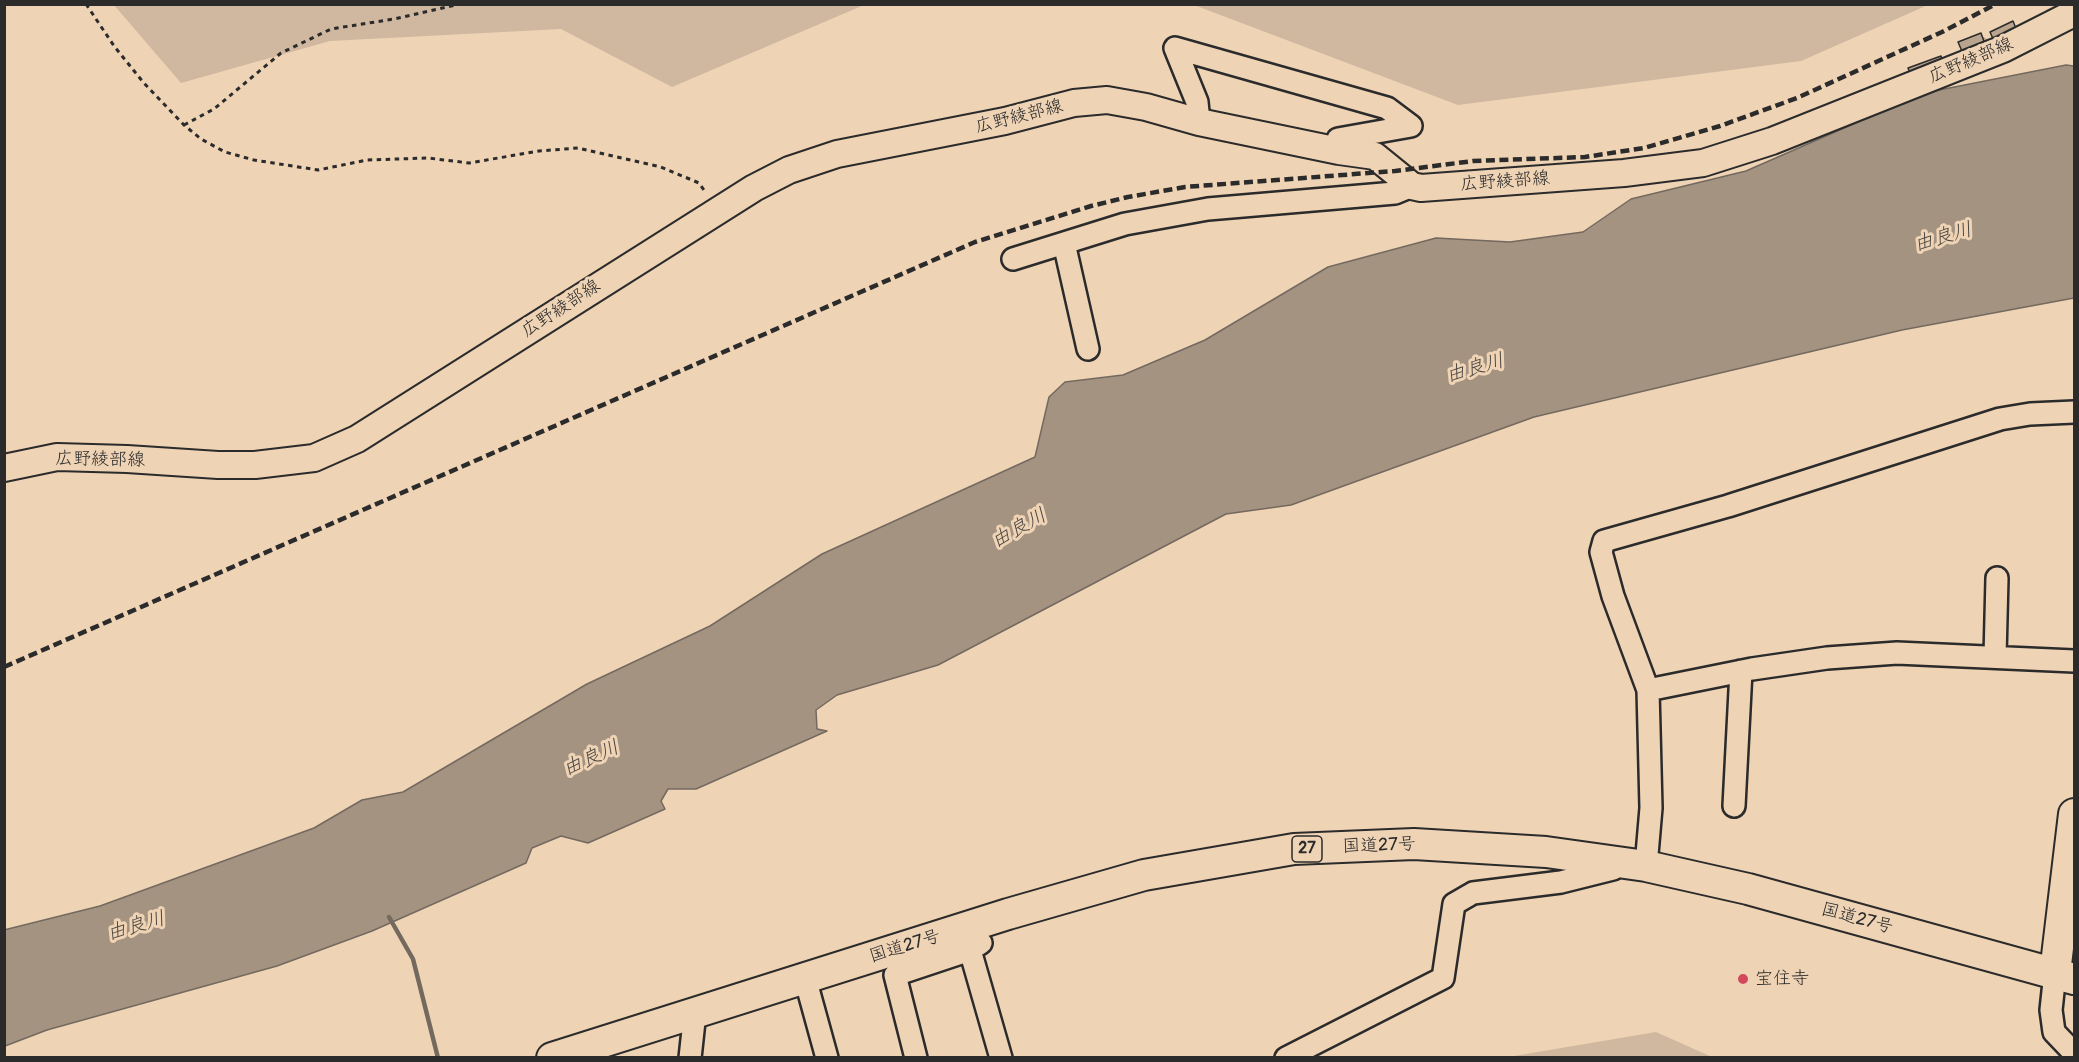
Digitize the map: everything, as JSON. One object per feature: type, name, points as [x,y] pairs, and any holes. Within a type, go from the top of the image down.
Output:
[{"type":"highway","points":[[2065,976],[2074,814]]},
{"type":"highway","name":"国道27号","points":[[552,1058],[805,978],[973,938],[1008,914],[1144,875],[1294,849],[1414,844],[1546,852],[1646,866],[1748,890],[2065,976]]},
{"type":"main road","name":"広野綾部線","points":[[4,468],[57,457],[218,465],[255,465],[314,458],[357,439],[718,209],[789,170],[837,154],[1005,121],[1074,103],[1107,100],[1146,107],[1199,122],[1339,151],[1375,156],[1412,186],[1421,188],[1624,173],[1703,163],[1772,141],[2003,49],[2074,12]]},
{"type":"street","points":[[1199,122],[1197,102],[1175,48],[1387,108],[1411,126],[1338,139],[1339,151]]},
{"type":"street","points":[[1013,259],[1125,224],[1208,209],[1395,193],[1412,186]]},
{"type":"street","points":[[1064,243],[1088,349]]},
{"type":"street","points":[[1646,866],[1651,808],[1648,690],[1613,596],[1601,552],[1604,541],[1728,506],[2000,419],[2030,414],[2074,412]]},
{"type":"street","points":[[1995,657],[1997,578]]},
{"type":"street","points":[[1648,690],[1741,671],[1827,658],[1897,653],[2074,661]]},
{"type":"street","points":[[1734,806],[1741,671]]},
{"type":"street","points":[[1286,1058],[1443,978],[1454,904],[1473,893],[1561,882],[1613,869],[1617,862]]},
{"type":"street","points":[[916,1058],[895,975],[973,938],[1001,1058]]},
{"type":"street","points":[[2065,976],[2051,1010],[2054,1032],[2074,1053]]},
{"type":"street","points":[[805,978],[827,1058]]},
{"type":"street","points":[[690,1058],[695,1012]]},
{"type":"path","points":[[86,4],[114,46],[143,82],[201,140],[225,152],[254,160],[318,170],[367,160],[429,158],[469,163],[539,151],[578,148],[661,167],[699,183],[718,209]]},
{"type":"path","points":[[184,125],[214,109],[281,53],[331,28],[394,19],[460,4]]},
{"type":"shaded area","points":[[114,5],[864,5],[672,87],[561,29],[330,41],[181,83]]},
{"type":"shaded area","points":[[1194,5],[1928,5],[1801,61],[1458,105]]},
{"type":"shaded area","points":[[1656,1032],[1712,1057],[1508,1057]]},
{"type":"water","name":"由良川","points":[[2066,65],[2074,66],[2074,298],[1902,330],[1534,417],[1291,505],[1226,514],[938,665],[837,695],[816,710],[817,729],[827,731],[696,789],[668,789],[661,801],[665,809],[588,843],[561,836],[532,848],[526,863],[372,931],[277,966],[47,1030],[5,1046],[4,930],[100,906],[314,828],[362,800],[403,792],[587,684],[710,626],[822,554],[1035,457],[1049,397],[1065,382],[1123,375],[1205,340],[1328,267],[1436,238],[1510,242],[1583,232],[1631,199],[1746,171],[1924,93]]},
{"type":"building","points":[[2013,21],[2017,31],[1994,41],[1990,32]]},
{"type":"building","points":[[1981,33],[1986,47],[1964,56],[1958,42]]},
{"type":"building","points":[[1941,56],[1944,67],[1912,78],[1908,68]]},
{"type":"waterway","points":[[389,917],[413,959],[438,1058]]},
{"type":"railway","points":[[4,667],[975,242],[1091,206],[1185,187],[1395,171],[1473,161],[1585,157],[1644,148],[1720,126],[1797,98],[1942,32],[1996,4]]},
{"type":"place","name":"宝住寺","points":[[1743,979]]}]
